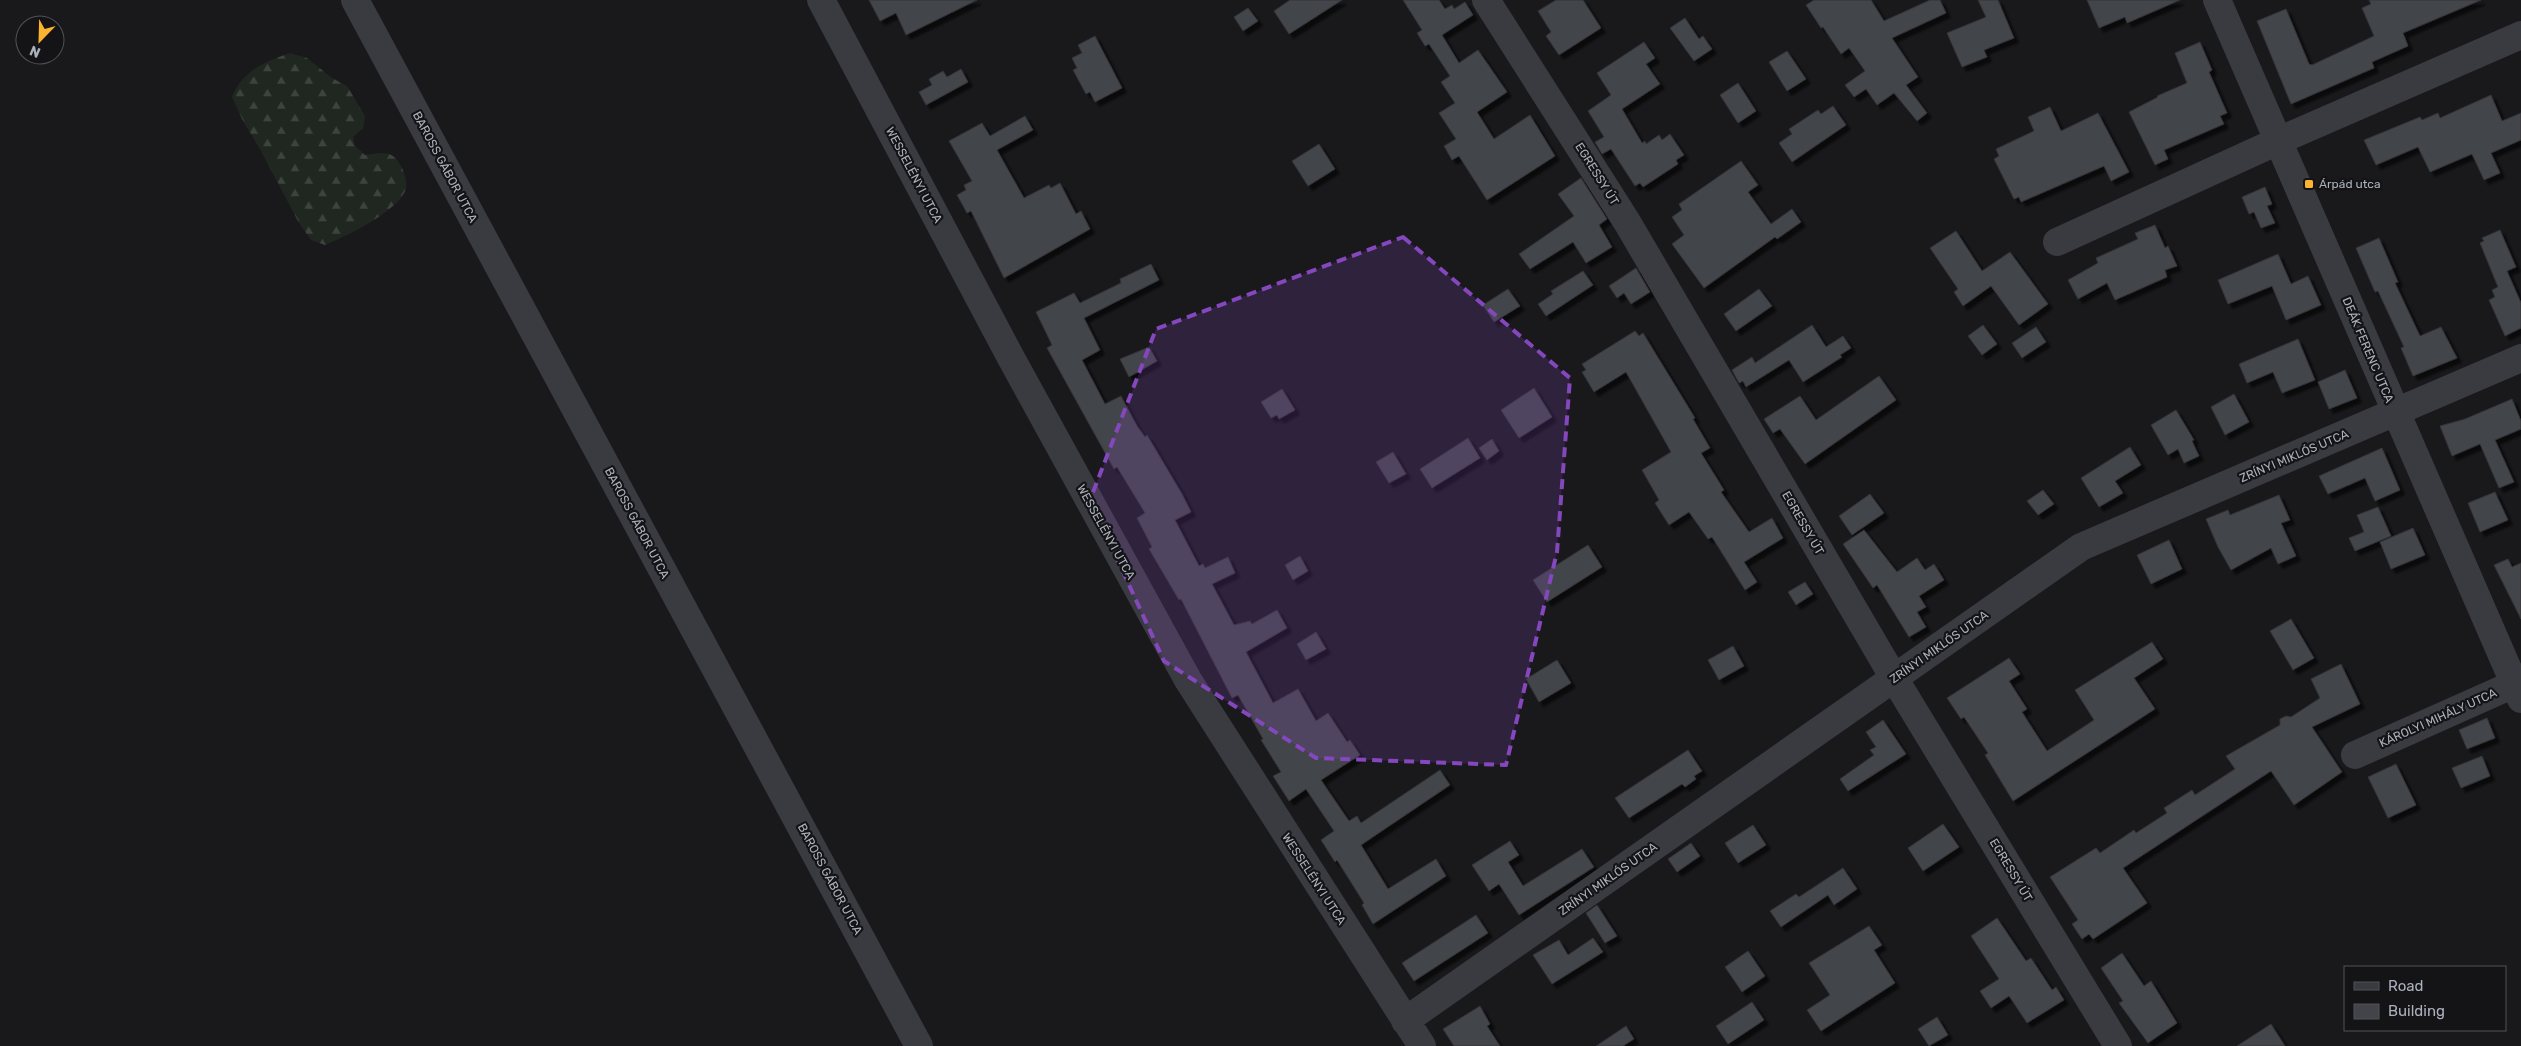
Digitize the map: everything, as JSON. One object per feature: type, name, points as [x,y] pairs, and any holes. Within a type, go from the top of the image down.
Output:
[{"type":"street","name":"BAROSS GÁBOR UTCA","points":[[355,0],[919,1046]]},
{"type":"street","name":"WESSELÉNYI UTCA","points":[[821,0],[1010,356],[1188,680],[1422,1046]]},
{"type":"street","name":"EGRESSY ÚT","points":[[1486,0],[1627,222],[1894,678],[2118,1046]]},
{"type":"street","name":"DEÁK FERENC UTCA","points":[[2217,0],[2396,412],[2519,688]]},
{"type":"street","points":[[2057,242],[2278,141],[2521,35]]},
{"type":"street","name":"ZRÍNYI MIKLÓS UTCA","points":[[1405,1021],[2081,547],[2521,358]]},
{"type":"street","name":"KÁROLYI MIHÁLY UTCA","points":[[2355,755],[2519,688]]},
{"type":"highlighted area","points":[[1403,237],[1570,378],[1557,552],[1506,765],[1316,758],[1164,661],[1090,500],[1156,329]]},
{"type":"green space","points":[[290,53],[307,58],[332,78],[347,86],[365,116],[363,128],[353,137],[355,146],[365,155],[386,153],[394,157],[402,168],[406,179],[406,188],[402,196],[383,214],[325,245],[311,240],[299,223],[232,97],[242,80],[256,68]]},
{"type":"building","points":[[869,0],[977,0],[906,35],[896,13],[880,21]]},
{"type":"building","points":[[1290,0],[1342,0],[1289,34],[1274,11]]},
{"type":"building","points":[[1403,0],[1439,0],[1445,9],[1452,5],[1454,9],[1465,2],[1473,15],[1442,35],[1459,63],[1478,50],[1507,92],[1477,112],[1494,139],[1530,115],[1555,156],[1487,200],[1459,156],[1452,160],[1444,146],[1456,139],[1439,113],[1455,103],[1441,82],[1450,76],[1429,44],[1425,46],[1417,33],[1422,30]]},
{"type":"building","points":[[1556,0],[1583,0],[1601,28],[1559,55],[1546,36],[1551,32],[1538,11]]},
{"type":"building","points":[[1814,0],[1871,0],[1884,21],[1930,0],[1940,0],[1946,13],[1892,38],[1918,77],[1906,85],[1927,113],[1917,121],[1894,93],[1877,105],[1866,89],[1854,97],[1845,85],[1865,71],[1849,48],[1841,54],[1823,27],[1821,28],[1806,5]]},
{"type":"building","points":[[1978,0],[1998,0],[2014,38],[1984,50],[1987,57],[1962,67],[1947,33],[1986,17]]},
{"type":"building","points":[[2087,0],[2180,0],[2127,23],[2125,17],[2099,28]]},
{"type":"building","points":[[2369,0],[2481,0],[2403,33],[2408,46],[2372,62],[2374,68],[2291,104],[2257,21],[2286,9],[2309,64],[2312,65],[2374,36],[2362,8],[2371,4]]},
{"type":"building","points":[[1248,8],[1258,21],[1243,31],[1234,17]]},
{"type":"building","points":[[1685,18],[1699,39],[1703,36],[1712,49],[1694,61],[1670,28]]},
{"type":"building","points":[[1095,36],[1122,88],[1095,102],[1090,92],[1086,94],[1073,70],[1077,68],[1072,58],[1082,53],[1078,45]]},
{"type":"building","points":[[1644,42],[1655,58],[1646,64],[1660,84],[1622,109],[1642,143],[1645,141],[1646,144],[1659,135],[1662,140],[1670,134],[1684,155],[1676,160],[1678,164],[1643,187],[1640,183],[1635,186],[1611,149],[1602,154],[1595,142],[1604,137],[1588,111],[1611,95],[1597,73]]},
{"type":"building","points":[[2200,42],[2212,70],[2209,72],[2227,113],[2220,116],[2224,124],[2164,150],[2168,159],[2155,165],[2129,112],[2157,96],[2187,83],[2175,53]]},
{"type":"building","points":[[1787,51],[1806,79],[1787,91],[1769,62]]},
{"type":"building","points":[[961,69],[968,82],[926,105],[919,92],[932,85],[929,79],[943,71],[947,77]]},
{"type":"building","points":[[1738,83],[1756,111],[1738,123],[1720,95]]},
{"type":"building","points":[[2491,95],[2502,121],[2521,113],[2521,140],[2491,153],[2500,173],[2484,180],[2472,154],[2430,172],[2418,147],[2376,165],[2364,140],[2420,117],[2422,120],[2438,113],[2440,118]]},
{"type":"building","points":[[1833,106],[1846,125],[1792,162],[1779,143],[1792,134],[1789,129],[1818,110],[1821,114]]},
{"type":"building","points":[[2050,107],[2061,131],[2098,113],[2129,172],[2111,181],[2104,166],[2021,202],[2019,197],[2014,199],[1994,159],[1999,156],[1996,149],[2034,131],[2028,117]]},
{"type":"building","points":[[1025,116],[1033,130],[997,150],[1024,198],[1049,185],[1051,188],[1060,183],[1076,214],[1081,211],[1090,229],[1004,278],[971,211],[967,213],[957,195],[966,190],[964,185],[972,181],[949,141],[982,123],[990,136]]},
{"type":"building","points":[[1319,144],[1335,169],[1308,186],[1292,161]]},
{"type":"building","points":[[1741,161],[1758,185],[1748,192],[1771,224],[1792,209],[1801,222],[1777,239],[1775,237],[1704,288],[1672,244],[1684,235],[1672,217],[1682,210],[1679,204]]},
{"type":"building","points":[[1581,178],[1607,219],[1599,225],[1612,247],[1586,263],[1573,242],[1530,269],[1519,254],[1574,216],[1558,194]]},
{"type":"building","points":[[2265,187],[2272,204],[2267,206],[2275,223],[2261,228],[2254,212],[2249,214],[2242,197]]},
{"type":"building","points":[[2155,225],[2165,248],[2168,246],[2177,266],[2165,270],[2167,277],[2115,300],[2107,283],[2078,299],[2068,280],[2098,263],[2096,258],[2138,239],[2135,233]]},
{"type":"building","points":[[2500,230],[2516,267],[2507,271],[2521,303],[2521,328],[2505,336],[2489,300],[2495,297],[2492,290],[2498,287],[2480,243],[2484,241],[2482,238]]},
{"type":"building","points":[[1956,231],[1982,271],[2010,252],[2048,304],[2019,325],[1991,286],[1963,306],[1954,292],[1958,289],[1930,248]]},
{"type":"building","points":[[2379,238],[2398,282],[2395,283],[2420,336],[2441,327],[2457,358],[2413,376],[2401,348],[2404,347],[2378,291],[2375,292],[2356,248]]},
{"type":"building","points":[[2278,254],[2291,284],[2308,276],[2321,305],[2286,320],[2272,286],[2228,304],[2218,280]]},
{"type":"building","points":[[1151,264],[1159,280],[1084,318],[1100,350],[1082,360],[1105,404],[1121,396],[1137,426],[1145,437],[1147,435],[1182,494],[1191,512],[1175,520],[1199,566],[1203,564],[1205,568],[1228,557],[1235,573],[1212,584],[1234,625],[1250,621],[1252,624],[1277,610],[1287,628],[1246,652],[1273,703],[1298,689],[1316,721],[1328,713],[1347,742],[1350,740],[1360,755],[1321,780],[1349,821],[1357,816],[1361,823],[1440,770],[1450,785],[1361,845],[1388,889],[1436,859],[1446,876],[1373,924],[1362,905],[1364,903],[1337,860],[1335,862],[1321,840],[1334,831],[1306,789],[1289,801],[1273,776],[1281,772],[1261,740],[1263,739],[1238,695],[1232,698],[1181,599],[1179,600],[1149,549],[1152,547],[1137,518],[1145,513],[1117,467],[1114,469],[1047,348],[1052,345],[1036,312],[1074,293],[1080,303],[1121,283],[1120,279]]},
{"type":"building","points":[[1636,268],[1650,292],[1631,304],[1624,293],[1617,298],[1609,286]]},
{"type":"building","points":[[1583,271],[1593,285],[1546,316],[1538,304],[1553,294],[1551,291]]},
{"type":"building","points":[[1508,289],[1520,306],[1494,322],[1483,305]]},
{"type":"building","points":[[1759,289],[1772,306],[1736,331],[1724,314]]},
{"type":"building","points":[[1812,325],[1826,347],[1843,336],[1851,348],[1840,355],[1842,357],[1803,382],[1789,360],[1746,387],[1743,381],[1739,383],[1732,370],[1752,357],[1755,363]]},
{"type":"building","points":[[1983,325],[1997,344],[1982,355],[1968,336]]},
{"type":"building","points":[[2036,327],[2046,342],[2022,358],[2012,343]]},
{"type":"building","points":[[1635,331],[1639,336],[1643,333],[1695,418],[1693,419],[1710,448],[1701,453],[1724,490],[1721,492],[1749,532],[1772,518],[1783,538],[1744,562],[1757,582],[1745,590],[1712,537],[1708,539],[1689,512],[1669,525],[1655,503],[1659,500],[1642,470],[1671,452],[1626,372],[1594,392],[1582,372],[1586,370],[1582,364]]},
{"type":"building","points":[[2298,339],[2315,380],[2282,393],[2273,372],[2247,383],[2239,364]]},
{"type":"building","points":[[1149,347],[1157,361],[1129,377],[1120,359]]},
{"type":"building","points":[[2345,370],[2357,398],[2329,409],[2318,382]]},
{"type":"building","points":[[1879,376],[1896,400],[1805,464],[1780,429],[1773,433],[1764,419],[1800,396],[1816,420]]},
{"type":"building","points":[[1534,388],[1552,417],[1519,438],[1501,410]]},
{"type":"building","points":[[1282,389],[1295,410],[1279,419],[1277,415],[1271,418],[1261,402]]},
{"type":"building","points":[[2234,394],[2249,422],[2225,435],[2211,407]]},
{"type":"building","points":[[2512,399],[2521,421],[2521,429],[2495,440],[2514,482],[2499,488],[2480,444],[2452,456],[2440,426],[2465,419]]},
{"type":"building","points":[[2176,410],[2194,440],[2192,441],[2199,456],[2184,463],[2178,449],[2168,455],[2151,425]]},
{"type":"building","points":[[1468,438],[1480,458],[1432,488],[1420,469]]},
{"type":"building","points":[[1492,439],[1499,451],[1487,460],[1479,448]]},
{"type":"building","points":[[2130,447],[2141,465],[2115,481],[2123,493],[2099,507],[2081,478]]},
{"type":"building","points":[[2382,448],[2400,490],[2375,501],[2365,478],[2328,494],[2319,476]]},
{"type":"building","points":[[1393,452],[1406,474],[1389,483],[1376,462]]},
{"type":"building","points":[[2043,490],[2054,504],[2038,515],[2027,501]]},
{"type":"building","points":[[2495,492],[2508,520],[2480,532],[2468,503]]},
{"type":"building","points":[[1870,494],[1884,513],[1852,535],[1839,516]]},
{"type":"building","points":[[2279,495],[2290,520],[2281,523],[2296,556],[2278,564],[2271,548],[2231,570],[2218,547],[2206,519],[2228,510],[2230,515]]},
{"type":"building","points":[[2378,507],[2391,536],[2355,551],[2349,538],[2364,532],[2357,515]]},
{"type":"building","points":[[2413,528],[2425,555],[2391,569],[2380,542]]},
{"type":"building","points":[[1864,530],[1897,572],[1917,558],[1925,570],[1934,564],[1944,580],[1919,596],[1926,607],[1917,612],[1926,627],[1909,637],[1877,585],[1873,588],[1843,544]]},
{"type":"building","points":[[2169,540],[2182,569],[2151,584],[2137,555]]},
{"type":"building","points":[[1588,545],[1602,567],[1547,602],[1533,580]]},
{"type":"building","points":[[1300,556],[1308,571],[1293,580],[1285,565]]},
{"type":"building","points":[[2508,559],[2512,567],[2521,563],[2521,619],[2494,565]]},
{"type":"building","points":[[1805,582],[1813,594],[1796,605],[1788,592]]},
{"type":"building","points":[[2291,619],[2314,658],[2293,670],[2270,631]]},
{"type":"building","points":[[1316,632],[1326,649],[1306,660],[1297,644]]},
{"type":"building","points":[[2152,642],[2163,659],[2134,678],[2155,709],[2013,801],[1985,755],[1988,753],[1964,717],[1961,719],[1947,698],[2009,658],[2020,674],[2009,681],[2027,709],[2022,712],[2047,751],[2094,720],[2075,690]]},
{"type":"building","points":[[1733,646],[1744,666],[1719,680],[1708,660]]},
{"type":"building","points":[[1557,660],[1571,683],[1539,702],[1526,679]]},
{"type":"building","points":[[2341,664],[2360,704],[2312,727],[2342,772],[2294,805],[2271,771],[2123,868],[2147,903],[2093,939],[2089,934],[2082,939],[2072,924],[2078,920],[2050,877],[2096,848],[2100,853],[2134,830],[2136,833],[2167,813],[2164,808],[2192,790],[2195,795],[2235,769],[2226,756],[2280,725],[2280,719],[2286,716],[2291,717],[2320,698],[2311,679]]},
{"type":"building","points":[[2487,718],[2495,738],[2467,749],[2459,730]]},
{"type":"building","points":[[1883,720],[1906,754],[1848,791],[1840,779],[1874,755],[1870,750],[1876,747],[1866,732]]},
{"type":"building","points":[[1688,750],[1702,771],[1694,776],[1696,779],[1685,787],[1682,784],[1629,818],[1615,798]]},
{"type":"building","points":[[2482,756],[2490,776],[2461,788],[2452,768]]},
{"type":"building","points":[[2396,764],[2416,805],[2388,818],[2368,777]]},
{"type":"building","points":[[1943,824],[1959,847],[1923,871],[1908,848]]},
{"type":"building","points":[[1753,825],[1766,845],[1738,863],[1725,843]]},
{"type":"building","points":[[1510,841],[1519,855],[1508,862],[1523,886],[1582,849],[1594,867],[1519,915],[1499,884],[1489,891],[1472,865]]},
{"type":"building","points":[[1691,843],[1700,856],[1677,872],[1668,859]]},
{"type":"building","points":[[1843,868],[1857,889],[1834,905],[1828,895],[1781,927],[1770,911],[1796,894],[1799,897]]},
{"type":"building","points":[[1597,905],[1617,936],[1605,943],[1586,913]]},
{"type":"building","points":[[1476,915],[1488,933],[1414,981],[1402,963]]},
{"type":"building","points":[[1997,918],[2026,961],[2031,958],[2052,990],[2056,987],[2064,1000],[2027,1023],[2009,996],[1991,1008],[1980,991],[1999,979],[1971,936]]},
{"type":"building","points":[[1869,926],[1882,945],[1874,950],[1895,983],[1821,1031],[1807,1010],[1830,995],[1809,963]]},
{"type":"building","points":[[1593,938],[1603,952],[1552,984],[1533,955],[1559,940],[1568,955]]},
{"type":"building","points":[[1748,951],[1765,976],[1742,992],[1725,967]]},
{"type":"building","points":[[2122,953],[2144,986],[2151,981],[2177,1023],[2148,1043],[2119,1003],[2123,1001],[2101,968]]},
{"type":"building","points":[[1752,1002],[1764,1020],[1728,1044],[1716,1026]]},
{"type":"building","points":[[1480,1006],[1490,1024],[1487,1026],[1500,1046],[1454,1046],[1443,1029]]},
{"type":"building","points":[[1937,1017],[1948,1035],[1929,1046],[1918,1029]]},
{"type":"building","points":[[2271,1024],[2285,1046],[2237,1046]]},
{"type":"building","points":[[1626,1026],[1634,1039],[1623,1046],[1596,1046]]},
{"type":"place","name":"Árpád utca","points":[[2309,184]]}]
